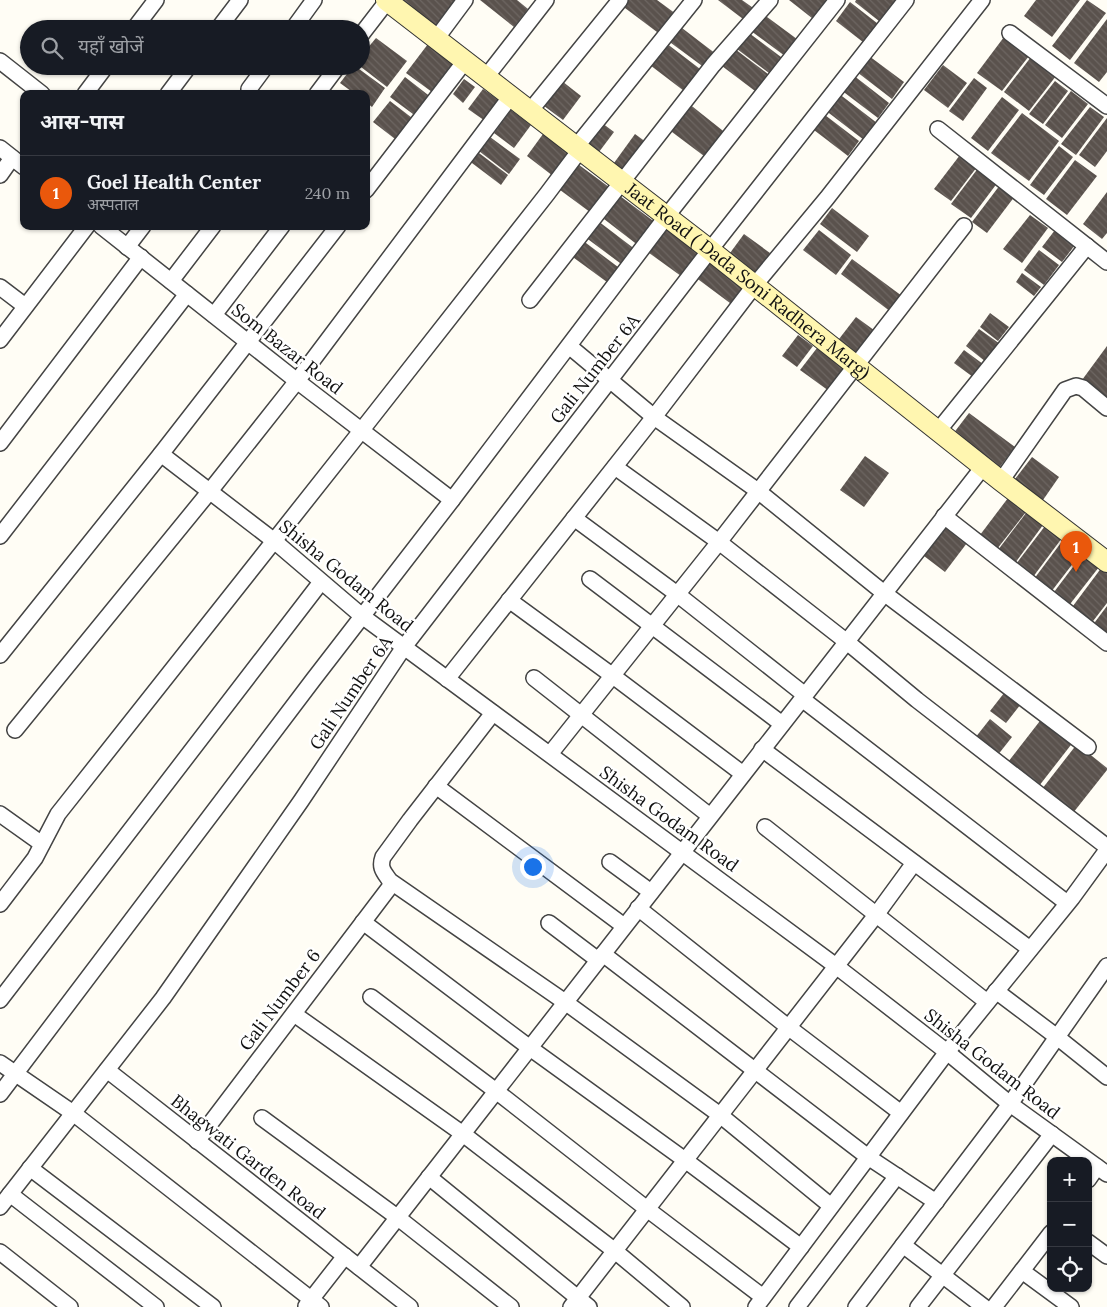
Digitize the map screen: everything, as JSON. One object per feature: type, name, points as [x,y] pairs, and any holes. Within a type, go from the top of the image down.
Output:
[{"type":"street","points":[[141,20],[156,0]]},
{"type":"street","points":[[225,20],[240,0]]},
{"type":"street","points":[[300,20],[314,0]]},
{"type":"street","points":[[370,23],[387,0]]},
{"type":"street","name":"Jaat Road ( Dada Soni Radhera Marg)","points":[[387,0],[710,250],[1000,481],[1107,562]]},
{"type":"street","points":[[436,39],[465,0]]},
{"type":"street","points":[[486,77],[546,0]]},
{"type":"street","points":[[530,111],[620,0]]},
{"type":"street","points":[[0,904],[35,858],[58,814],[547,194],[578,148],[694,0]]},
{"type":"street","points":[[530,300],[713,65],[770,0]]},
{"type":"street","points":[[0,1094],[666,217],[837,0]]},
{"type":"street","name":"Gali Number 6A","points":[[107,1070],[174,982],[300,802],[404,647],[710,250],[906,0]]},
{"type":"street","points":[[447,678],[754,286],[827,198],[982,0]]},
{"type":"street","points":[[1010,33],[1107,106]]},
{"type":"street","points":[[0,61],[37,90]]},
{"type":"street","points":[[370,185],[465,61]]},
{"type":"street","points":[[88,90],[99,75]]},
{"type":"street","points":[[171,90],[182,75]]},
{"type":"street","points":[[248,89],[259,75]]},
{"type":"street","points":[[320,90],[331,75]]},
{"type":"street","points":[[15,730],[297,381],[511,96]]},
{"type":"street","points":[[938,129],[1107,262]]},
{"type":"street","points":[[0,148],[18,162],[0,175]]},
{"type":"street","points":[[550,754],[719,542],[964,226]]},
{"type":"street","points":[[0,340],[84,230]]},
{"type":"street","name":"Som Bazar Road","points":[[106,230],[248,343],[452,500]]},
{"type":"street","points":[[127,247],[140,230]]},
{"type":"street","points":[[171,281],[210,230]]},
{"type":"street","points":[[214,315],[279,230]]},
{"type":"street","points":[[0,654],[161,454],[335,230]]},
{"type":"street","points":[[938,431],[1087,246]]},
{"type":"street","points":[[0,443],[140,257]]},
{"type":"street","points":[[0,287],[26,306]]},
{"type":"street","points":[[0,536],[186,294]]},
{"type":"street","points":[[569,346],[654,416],[758,491],[884,594],[1088,747]]},
{"type":"street","points":[[1000,481],[1065,390],[1076,386],[1083,388],[1107,408]]},
{"type":"street","name":"Shisha Godam Road","points":[[161,454],[273,540],[362,616],[836,966],[947,1052],[1010,1104],[1102,1171]]},
{"type":"street","points":[[371,997],[496,1091],[647,1209],[760,1302],[947,1052],[1067,904],[1107,848],[719,542],[614,466]]},
{"type":"street","points":[[359,1267],[983,467]]},
{"type":"street","points":[[944,516],[1107,643]]},
{"type":"street","points":[[574,518],[677,594],[804,697],[1067,904]]},
{"type":"street","points":[[590,579],[782,724]]},
{"type":"street","points":[[0,1000],[322,582]]},
{"type":"street","points":[[508,600],[743,774]]},
{"type":"street","points":[[534,678],[710,816]]},
{"type":"street","points":[[493,713],[383,858],[381,863],[383,872],[390,881],[565,1002],[720,1116],[831,1206]]},
{"type":"street","points":[[762,749],[1030,949]]},
{"type":"street","points":[[436,786],[624,926]]},
{"type":"street","points":[[0,814],[42,844]]},
{"type":"street","points":[[765,827],[876,914],[992,996],[1057,1037],[1107,1077]]},
{"type":"street","points":[[610,862],[651,892]]},
{"type":"street","points":[[429,1177],[579,1304],[615,1251],[914,863]]},
{"type":"street","name":"Gali Number 6","points":[[197,1141],[389,888],[390,881]]},
{"type":"street","points":[[638,908],[788,1027],[901,1113]]},
{"type":"street","points":[[363,922],[530,1048],[686,1160],[801,1247]]},
{"type":"street","points":[[548,923],[600,957],[868,1158],[936,1202]]},
{"type":"street","points":[[856,1307],[1010,1104],[1104,975]]},
{"type":"street","points":[[294,1014],[463,1134],[615,1251],[682,1307]]},
{"type":"street","points":[[0,1062],[73,1113],[313,1304],[345,1256]]},
{"type":"street","points":[[0,1207],[107,1070]]},
{"type":"street","name":"Bhagwati Garden Road","points":[[107,1070],[410,1307]]},
{"type":"street","points":[[262,1118],[397,1218],[511,1307]]},
{"type":"street","points":[[918,1307],[1052,1134]]},
{"type":"street","points":[[30,1168],[213,1307]]},
{"type":"street","points":[[797,1307],[897,1176]]},
{"type":"street","points":[[10,1194],[156,1307]]},
{"type":"street","points":[[994,1307],[1047,1238]]},
{"type":"street","points":[[903,1245],[984,1307]]},
{"type":"street","points":[[1092,1245],[1107,1256]]},
{"type":"street","points":[[0,1252],[70,1307]]},
{"type":"street","points":[[1022,1271],[1071,1307]]},
{"type":"building","points":[[402,0],[456,0],[439,29]]},
{"type":"building","points":[[480,0],[517,0],[528,9],[514,27]]},
{"type":"building","points":[[624,0],[657,0],[676,14],[661,35],[621,5]]},
{"type":"building","points":[[718,0],[742,0],[756,10],[747,22]]},
{"type":"building","points":[[789,0],[834,0],[817,22]]},
{"type":"building","points":[[856,0],[895,0],[900,4],[884,25],[855,2]]},
{"type":"building","points":[[1036,0],[1080,0],[1052,37],[1024,16]]},
{"type":"building","points":[[1087,0],[1106,13],[1070,60],[1052,46]]},
{"type":"building","points":[[850,2],[882,27],[868,46],[836,21]]},
{"type":"building","points":[[763,14],[801,42],[789,59],[751,31]]},
{"type":"building","points":[[1107,19],[1107,72],[1099,82],[1074,63]]},
{"type":"building","points":[[678,25],[716,54],[705,68],[667,40]]},
{"type":"building","points":[[749,33],[785,60],[773,76],[737,49]]},
{"type":"building","points":[[1004,37],[1029,56],[1002,91],[977,73]]},
{"type":"building","points":[[376,38],[407,61],[387,87],[370,74],[370,45]]},
{"type":"building","points":[[662,40],[704,72],[688,94],[646,62]]},
{"type":"building","points":[[428,44],[454,64],[432,92],[406,73]]},
{"type":"building","points":[[731,46],[772,77],[759,94],[718,63]]},
{"type":"building","points":[[869,56],[904,82],[892,99],[857,72]]},
{"type":"building","points":[[1031,57],[1056,76],[1029,111],[1004,92]]},
{"type":"building","points":[[943,65],[967,83],[948,108],[924,90]]},
{"type":"building","points":[[346,75],[367,75],[385,88],[372,107],[370,105],[370,90],[350,90],[340,83]]},
{"type":"building","points":[[853,75],[889,103],[878,118],[841,90]]},
{"type":"building","points":[[405,77],[432,98],[417,117],[390,97]]},
{"type":"building","points":[[558,78],[581,96],[563,120],[540,103]]},
{"type":"building","points":[[974,78],[987,88],[963,121],[949,111]]},
{"type":"building","points":[[464,79],[475,87],[463,103],[453,94]]},
{"type":"building","points":[[1055,81],[1068,91],[1043,124],[1029,114]]},
{"type":"building","points":[[483,89],[503,103],[488,123],[468,109]]},
{"type":"building","points":[[1071,91],[1088,104],[1062,138],[1045,125]]},
{"type":"building","points":[[838,93],[877,123],[864,140],[825,110]]},
{"type":"building","points":[[1002,97],[1019,110],[988,151],[971,138]]},
{"type":"building","points":[[390,101],[416,121],[399,142],[373,122]]},
{"type":"building","points":[[688,103],[727,134],[708,159],[668,129]]},
{"type":"building","points":[[1090,107],[1104,117],[1076,155],[1061,144]]},
{"type":"building","points":[[511,110],[531,125],[514,148],[494,133]]},
{"type":"building","points":[[821,112],[859,141],[848,156],[810,127]]},
{"type":"building","points":[[1022,113],[1059,141],[1029,181],[991,153]]},
{"type":"building","points":[[1107,118],[1107,151],[1095,167],[1079,155]]},
{"type":"building","points":[[602,123],[614,132],[599,152],[587,143]]},
{"type":"building","points":[[486,134],[520,159],[509,174],[475,148]]},
{"type":"building","points":[[543,134],[570,154],[553,176],[527,156]]},
{"type":"building","points":[[635,134],[650,145],[629,174],[614,163]]},
{"type":"building","points":[[1059,146],[1073,157],[1044,195],[1030,185]]},
{"type":"building","points":[[475,150],[508,175],[501,185],[468,160]]},
{"type":"building","points":[[960,155],[977,167],[951,201],[934,189]]},
{"type":"building","points":[[1075,160],[1097,176],[1067,215],[1046,199]]},
{"type":"building","points":[[575,162],[613,190],[594,215],[556,187]]},
{"type":"building","points":[[979,167],[998,182],[971,218],[951,204]]},
{"type":"building","points":[[1000,185],[1015,196],[987,233],[972,222]]},
{"type":"building","points":[[1107,192],[1107,233],[1102,239],[1083,224]]},
{"type":"building","points":[[620,196],[656,223],[639,246],[604,219]]},
{"type":"building","points":[[832,208],[869,236],[857,252],[820,224]]},
{"type":"building","points":[[1030,215],[1048,228],[1022,263],[1003,249]]},
{"type":"building","points":[[598,221],[636,250],[624,266],[585,237]]},
{"type":"building","points":[[663,225],[699,252],[681,276],[645,250]]},
{"type":"building","points":[[819,230],[851,255],[836,275],[803,250]]},
{"type":"building","points":[[1055,230],[1075,245],[1062,262],[1042,247]]},
{"type":"building","points":[[744,234],[770,253],[756,273],[730,253]]},
{"type":"building","points":[[582,240],[622,270],[611,285],[570,255]]},
{"type":"building","points":[[1039,250],[1059,265],[1044,285],[1024,270]]},
{"type":"building","points":[[852,259],[902,296],[891,312],[841,274]]},
{"type":"building","points":[[708,260],[747,289],[734,306],[695,277]]},
{"type":"building","points":[[1022,273],[1041,287],[1034,296],[1016,282]]},
{"type":"building","points":[[990,313],[1009,327],[998,341],[980,327]]},
{"type":"building","points":[[856,317],[878,333],[860,356],[839,339]]},
{"type":"building","points":[[979,329],[1000,344],[986,362],[966,346]]},
{"type":"building","points":[[798,335],[813,346],[797,367],[782,356]]},
{"type":"building","points":[[1107,346],[1107,396],[1106,398],[1082,380]]},
{"type":"building","points":[[817,348],[846,369],[829,391],[800,370]]},
{"type":"building","points":[[964,350],[983,364],[973,377],[954,363]]},
{"type":"building","points":[[969,413],[1015,447],[999,468],[953,434]]},
{"type":"building","points":[[865,456],[889,473],[864,507],[840,490]]},
{"type":"building","points":[[1032,457],[1059,477],[1043,500],[1015,479]]},
{"type":"building","points":[[1008,498],[1026,512],[997,549],[980,535]]},
{"type":"building","points":[[1026,513],[1043,525],[1015,563],[998,550]]},
{"type":"building","points":[[949,523],[970,539],[945,572],[924,556]]},
{"type":"building","points":[[1045,526],[1062,538],[1033,577],[1016,564]]},
{"type":"building","points":[[1063,540],[1081,553],[1051,592],[1034,579]]},
{"type":"building","points":[[1082,555],[1099,567],[1067,608],[1051,596]]},
{"type":"building","points":[[1102,567],[1107,571],[1107,603],[1090,625],[1070,610]]},
{"type":"building","points":[[1107,606],[1107,638],[1092,626]]},
{"type":"building","points":[[1008,688],[1024,700],[1006,723],[990,711]]},
{"type":"building","points":[[1043,717],[1074,741],[1039,786],[1008,762]]},
{"type":"building","points":[[990,719],[1012,737],[997,756],[975,738]]},
{"type":"building","points":[[1077,744],[1107,768],[1107,770],[1073,813],[1042,789]]},
{"type":"place","name":"Goel Health Center","points":[[1076,572]]}]
